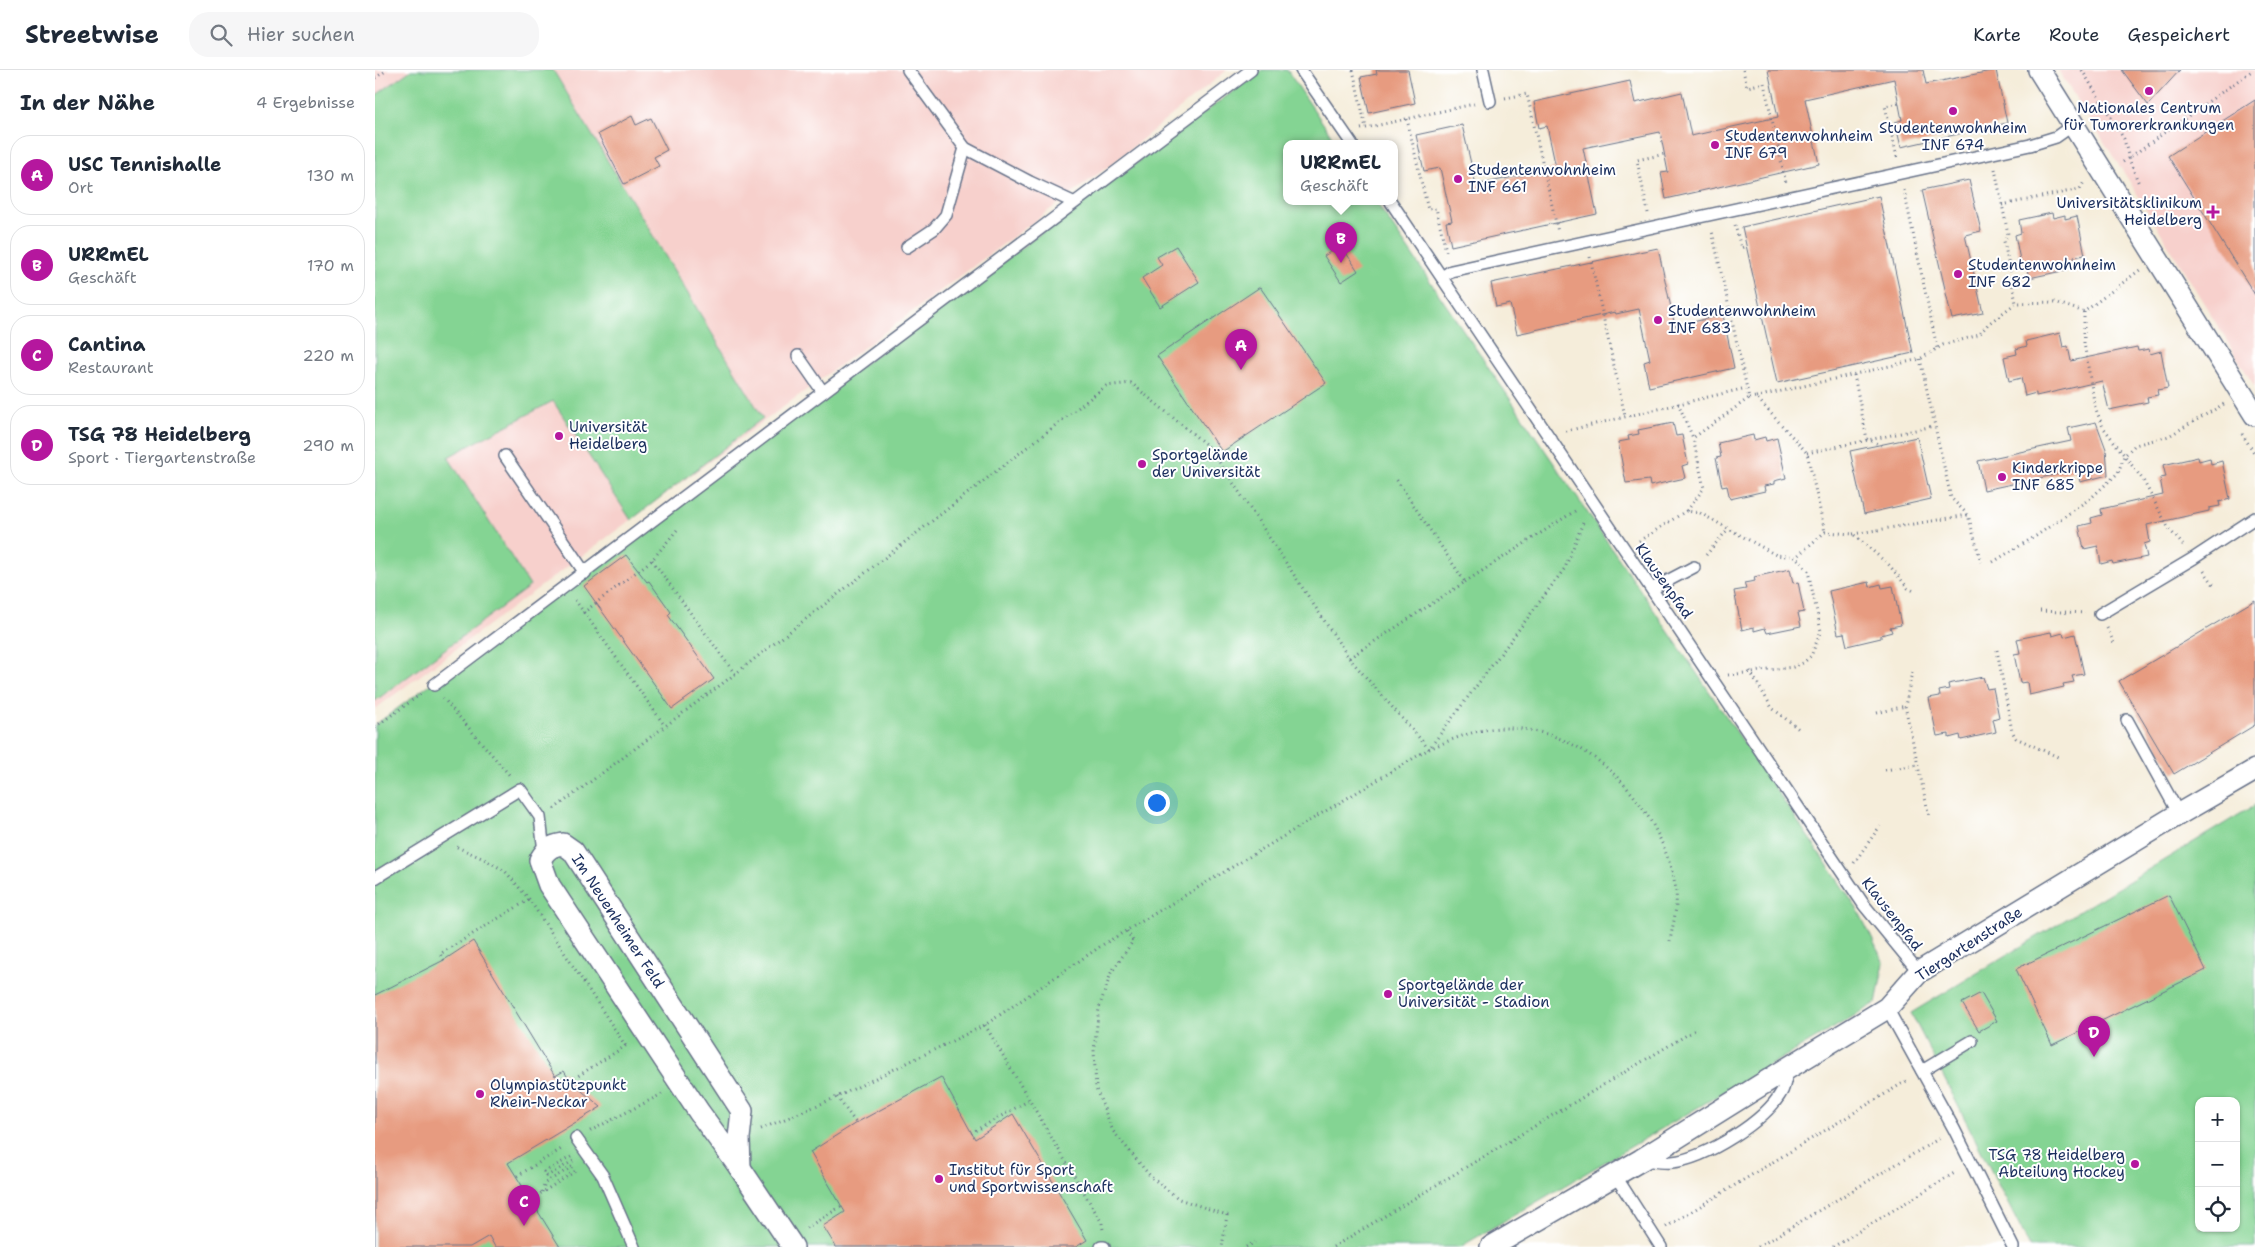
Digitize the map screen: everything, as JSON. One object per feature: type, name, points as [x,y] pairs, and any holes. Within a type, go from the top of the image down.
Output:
[{"type":"street","points":[[2039,70],[2255,415]]},
{"type":"street","name":"Tiergartenstraße","points":[[1491,1247],[1641,1160],[1887,1008],[1919,972],[2255,770]]},
{"type":"street","name":"Im Neuenheimer Feld","points":[[544,852],[552,846],[563,844],[573,851],[742,1111],[739,1138],[740,1168]]},
{"type":"street","points":[[544,852],[540,860],[549,885],[682,1083],[699,1112],[791,1243]]},
{"type":"lane","points":[[908,70],[965,148],[1073,202]]},
{"type":"lane","points":[[434,685],[585,573],[1073,202],[1251,70]]},
{"type":"lane","points":[[1301,70],[1349,140]]},
{"type":"lane","points":[[1483,70],[1490,101]]},
{"type":"lane","points":[[1446,274],[1991,154],[2056,137],[2073,125]]},
{"type":"lane","points":[[907,247],[934,229],[946,215],[965,148]]},
{"type":"lane","name":"Klausenpfad","points":[[1393,205],[1446,274],[1592,501],[1864,905],[1919,972]]},
{"type":"lane","points":[[798,356],[823,392]]},
{"type":"lane","points":[[505,456],[585,573]]},
{"type":"lane","points":[[2099,614],[2194,558],[2255,518]]},
{"type":"lane","points":[[1652,589],[1694,567]]},
{"type":"lane","points":[[2127,720],[2179,814]]},
{"type":"lane","points":[[375,878],[438,837],[520,789],[540,817],[544,852]]},
{"type":"lane","points":[[1887,1008],[1954,1129],[2013,1247]]},
{"type":"lane","points":[[1922,1072],[1972,1040]]},
{"type":"lane","points":[[1641,1160],[1671,1162],[1691,1158],[1749,1127],[1783,1091],[1788,1068]]},
{"type":"lane","points":[[576,1138],[579,1157],[591,1161],[603,1176],[634,1247]]},
{"type":"lane","points":[[1615,1175],[1661,1247]]},
{"type":"path","points":[[375,78],[387,70]]},
{"type":"path","points":[[1353,70],[1366,128]]},
{"type":"path","points":[[1743,70],[1747,87],[1764,83],[1789,198]]},
{"type":"path","points":[[2082,70],[2124,139],[2129,159],[2140,186]]},
{"type":"path","points":[[2002,205],[2080,189],[2086,180],[2101,171],[2129,159],[2253,70]]},
{"type":"path","points":[[1349,140],[1366,128],[1527,94],[1562,247]]},
{"type":"path","points":[[1899,103],[1885,106],[1937,348]]},
{"type":"path","points":[[1407,119],[1427,210],[1436,208],[1446,274]]},
{"type":"path","points":[[1651,228],[1637,160],[1665,154]]},
{"type":"path","points":[[1991,154],[2008,234],[2004,241],[2016,303]]},
{"type":"path","points":[[1709,215],[1749,398]]},
{"type":"path","points":[[1735,224],[1741,248],[1746,246]]},
{"type":"path","points":[[1587,242],[1625,416]]},
{"type":"path","points":[[2084,312],[2141,270]]},
{"type":"path","points":[[1693,438],[1749,398],[1920,358],[1937,348],[1979,335],[1987,324],[2016,303],[2055,302],[2084,312]]},
{"type":"path","points":[[2084,312],[2084,343],[2095,407],[2103,428],[2143,480],[2169,529],[2214,585]]},
{"type":"path","points":[[1920,358],[1951,498],[1968,515],[1981,562]]},
{"type":"path","points":[[1853,375],[1867,439]]},
{"type":"path","points":[[540,817],[553,810],[735,674],[1106,386],[1131,383],[1209,448],[1349,658],[1429,749]]},
{"type":"path","points":[[1549,436],[1678,403],[1746,388]]},
{"type":"path","points":[[1756,397],[1807,453],[1825,532]]},
{"type":"path","points":[[1625,550],[1686,511],[1704,488],[1693,438],[1678,403]]},
{"type":"path","points":[[1993,562],[2036,536],[2091,498],[2118,473],[2124,456],[2135,445],[2169,436],[2224,404]]},
{"type":"path","points":[[1807,453],[1934,426]]},
{"type":"path","points":[[1867,439],[1881,445]]},
{"type":"path","points":[[1396,479],[1465,582]]},
{"type":"path","points":[[1349,658],[1564,516],[1592,501]]},
{"type":"path","points":[[1429,749],[1565,568],[1592,501]]},
{"type":"path","points":[[1686,511],[1700,513],[1776,555],[1796,557],[1808,571],[1821,631],[1811,656],[1803,663],[1778,669],[1712,677]]},
{"type":"path","points":[[1796,557],[1825,532],[1853,534],[1968,515]]},
{"type":"path","points":[[1694,567],[1728,529]]},
{"type":"path","points":[[583,612],[652,560],[677,530]]},
{"type":"path","points":[[1853,534],[1889,565],[1908,588],[1916,592]]},
{"type":"path","points":[[652,560],[735,674]]},
{"type":"path","points":[[566,587],[665,726]]},
{"type":"path","points":[[2041,611],[2099,614]]},
{"type":"path","points":[[1997,650],[2012,731],[2016,738],[2058,757]]},
{"type":"path","points":[[1750,671],[1772,708],[1801,730]]},
{"type":"path","points":[[1912,672],[1905,706],[1929,816]]},
{"type":"path","points":[[375,727],[434,685],[445,701],[520,789]]},
{"type":"path","points":[[1877,713],[1905,706]]},
{"type":"path","points":[[739,1138],[837,1096],[985,1025],[1127,931],[1429,749],[1465,733],[1509,728],[1542,733],[1573,745],[1609,768],[1641,802],[1666,850],[1676,887],[1670,941]]},
{"type":"path","points":[[1885,770],[1917,765]]},
{"type":"path","points":[[1843,873],[1852,867],[1880,826]]},
{"type":"path","points":[[438,837],[505,871],[529,899],[631,1052]]},
{"type":"path","points":[[444,960],[440,954],[549,885]]},
{"type":"path","points":[[1127,931],[1133,941],[1111,972],[1099,1008],[1094,1050],[1096,1089],[1113,1131],[1151,1177],[1179,1198],[1227,1215],[1221,1247]]},
{"type":"path","points":[[985,1025],[1102,1223],[1103,1247]]},
{"type":"path","points":[[1333,1247],[1695,1030]]},
{"type":"path","points":[[570,1080],[647,1031]]},
{"type":"path","points":[[1653,1236],[1922,1072]]},
{"type":"path","points":[[517,1176],[576,1138],[682,1083]]},
{"type":"path","points":[[655,1088],[660,1096]]},
{"type":"path","points":[[837,1096],[856,1123]]},
{"type":"path","points":[[971,1133],[1029,1100]]},
{"type":"path","points":[[1758,1247],[1954,1129]]},
{"type":"path","points":[[579,1157],[547,1176],[544,1172],[579,1157]]},
{"type":"path","points":[[542,1192],[545,1183],[579,1157]]},
{"type":"path","points":[[532,1199],[591,1161]]},
{"type":"path","points":[[1833,1247],[1971,1163]]},
{"type":"path","points":[[791,1243],[842,1206]]},
{"type":"path","points":[[1246,1247],[1255,1242]]},
{"type":"shaded area","name":"Universität Heidelberg","points":[[375,70],[1227,70],[1113,163],[375,709]]},
{"type":"shaded area","name":"Universitätsklinikum Heidelberg","points":[[2058,70],[2255,70],[2255,387],[2128,179]]},
{"type":"green space","points":[[411,70],[553,70],[763,418],[631,520],[553,401],[448,457],[530,586],[375,701],[375,96]]},
{"type":"green space","name":"Sportgelände der Universität","points":[[1262,70],[1287,70],[1334,140],[1283,140],[1283,205],[1378,205],[1858,910],[1884,963],[1876,1003],[1460,1247],[375,1247],[375,725]]},
{"type":"green space","points":[[2255,805],[2255,1247],[2030,1247],[1911,1013]]},
{"type":"building","points":[[1376,70],[1408,70],[1415,103],[1369,113],[1361,77],[1377,74]]},
{"type":"building","points":[[1768,70],[1923,70],[1926,84],[1996,70],[2007,123],[1901,147],[1895,122],[1902,120],[1894,79],[1805,99],[1819,164],[1666,199],[1661,173],[1668,172],[1660,132],[1583,148],[1597,214],[1451,246],[1446,222],[1452,221],[1440,168],[1424,171],[1416,135],[1462,125],[1476,185],[1556,168],[1547,126],[1539,128],[1534,102],[1630,81],[1635,103],[1682,92],[1691,136],[1778,117]]},
{"type":"building","name":"Nationales Centrum für Tumorerkrankungen","points":[[2122,70],[2180,70],[2148,105]]},
{"type":"building","points":[[2255,100],[2255,295],[2168,156]]},
{"type":"building","points":[[632,116],[636,125],[651,118],[667,150],[654,157],[659,166],[624,184],[598,134]]},
{"type":"building","name":"Studentenwohnheim INF 682","points":[[1969,180],[1981,231],[1965,235],[1983,313],[1952,319],[1922,190]]},
{"type":"building","points":[[1879,196],[1913,353],[1777,383],[1742,227]]},
{"type":"building","points":[[2052,213],[2053,218],[2065,215],[2065,219],[2077,216],[2085,255],[2074,257],[2075,262],[2065,264],[2067,270],[2029,278],[2026,264],[2021,265],[2015,235],[2021,233],[2019,220]]},
{"type":"building","points":[[1341,245],[1358,271],[1341,282],[1324,256]]},
{"type":"building","points":[[1176,246],[1199,282],[1160,307],[1142,278],[1162,265],[1157,257]]},
{"type":"building","points":[[1658,248],[1675,326],[1723,315],[1734,368],[1649,387],[1644,362],[1650,360],[1639,309],[1616,314],[1615,312],[1517,334],[1510,304],[1496,307],[1491,283]]},
{"type":"building","points":[[1260,287],[1326,383],[1222,452],[1157,356]]},
{"type":"building","points":[[2060,333],[2063,347],[2068,346],[2071,361],[2137,347],[2138,351],[2149,349],[2150,354],[2161,351],[2168,388],[2157,390],[2158,395],[2147,397],[2148,402],[2109,410],[2102,381],[2036,396],[2036,393],[2025,396],[2021,378],[2009,381],[2004,357],[2017,354],[2016,349],[2027,346],[2026,341]]},
{"type":"building","points":[[2096,422],[2106,449],[2108,475],[2080,482],[2077,470],[1984,490],[1978,461],[2071,441],[2068,428]]},
{"type":"building","points":[[1673,423],[1676,436],[1682,435],[1688,464],[1682,466],[1685,478],[1650,486],[1649,480],[1626,483],[1618,442],[1629,440],[1628,436],[1639,434],[1638,430]]},
{"type":"building","points":[[1753,435],[1754,440],[1765,437],[1766,441],[1777,438],[1786,478],[1774,481],[1774,484],[1764,486],[1765,491],[1730,499],[1727,486],[1722,487],[1716,458],[1721,457],[1718,443]]},
{"type":"building","points":[[1917,437],[1931,499],[1864,514],[1850,451]]},
{"type":"building","points":[[2198,457],[2199,461],[2210,458],[2211,464],[2222,461],[2230,499],[2219,502],[2220,506],[2209,508],[2209,511],[2147,525],[2150,542],[2144,544],[2147,557],[2113,564],[2112,561],[2101,564],[2098,546],[2084,549],[2079,526],[2092,523],[2091,518],[2102,515],[2101,509],[2163,495],[2160,478],[2166,477],[2163,465]]},
{"type":"building","points":[[626,555],[647,582],[649,581],[671,612],[668,615],[714,679],[672,709],[584,586]]},
{"type":"building","points":[[1790,569],[1793,583],[1798,582],[1804,612],[1798,613],[1801,626],[1767,633],[1765,628],[1754,631],[1754,627],[1742,630],[1734,591],[1746,589],[1744,583],[1755,581],[1754,577]]},
{"type":"building","points":[[1869,582],[1870,587],[1881,584],[1882,588],[1893,586],[1901,625],[1890,627],[1892,632],[1881,635],[1881,638],[1847,646],[1844,633],[1838,634],[1829,591]]},
{"type":"building","points":[[2255,600],[2255,725],[2174,774],[2119,681]]},
{"type":"building","points":[[2051,632],[2052,636],[2063,633],[2064,637],[2075,634],[2084,674],[2072,676],[2074,682],[2063,684],[2064,687],[2029,695],[2027,682],[2020,683],[2014,654],[2020,653],[2017,639]]},
{"type":"building","points":[[1983,677],[1987,689],[1993,688],[1999,717],[1993,719],[1996,732],[1961,740],[1960,735],[1949,738],[1949,734],[1937,736],[1929,698],[1940,696],[1939,691],[1949,689],[1948,684]]},
{"type":"building","points":[[2169,895],[2206,970],[2052,1045],[2016,969]]},
{"type":"building","name":"Olympiastützpunkt Rhein-Neckar","points":[[473,941],[555,1076],[564,1071],[570,1081],[601,1107],[508,1163],[560,1247],[495,1247],[489,1236],[470,1247],[375,1247],[375,995],[444,960]]},
{"type":"building","points":[[1981,993],[1997,1021],[1979,1031],[1962,1003]]},
{"type":"building","name":"Institut für Sport und Sportwissenschaft","points":[[941,1077],[975,1139],[1013,1114],[1087,1240],[1076,1247],[836,1247],[823,1226],[845,1212],[810,1152],[856,1123]]},
{"type":"place","name":"Nationales Centrum für Tumorerkrankungen","points":[[2149,91]]},
{"type":"place","name":"Studentenwohnheim INF 674","points":[[1953,111]]},
{"type":"place","name":"Studentenwohnheim INF 679","points":[[1715,145]]},
{"type":"place","name":"Studentenwohnheim INF 661","points":[[1458,179]]},
{"type":"place","name":"Universitätsklinikum Heidelberg","points":[[2213,212]]},
{"type":"place","name":"URRmEL","points":[[1341,263]]},
{"type":"place","name":"Studentenwohnheim INF 682","points":[[1958,274]]},
{"type":"place","name":"Studentenwohnheim INF 683","points":[[1658,320]]},
{"type":"place","name":"USC Tennishalle","points":[[1241,370]]},
{"type":"place","name":"Universität Heidelberg","points":[[559,436]]},
{"type":"place","name":"Sportgelände der Universität","points":[[1142,464]]},
{"type":"place","name":"Kinderkrippe INF 685","points":[[2002,477]]},
{"type":"place","name":"Sportgelände der Universität - Stadion","points":[[1388,994]]},
{"type":"place","name":"TSG 78 Heidelberg","points":[[2094,1057]]},
{"type":"place","name":"Olympiastützpunkt Rhein-Neckar","points":[[480,1094]]},
{"type":"place","name":"TSG 78 Heidelberg Abteilung Hockey","points":[[2135,1164]]},
{"type":"place","name":"Institut für Sport und Sportwissenschaft","points":[[939,1179]]},
{"type":"place","name":"Cantina","points":[[524,1226]]}]
